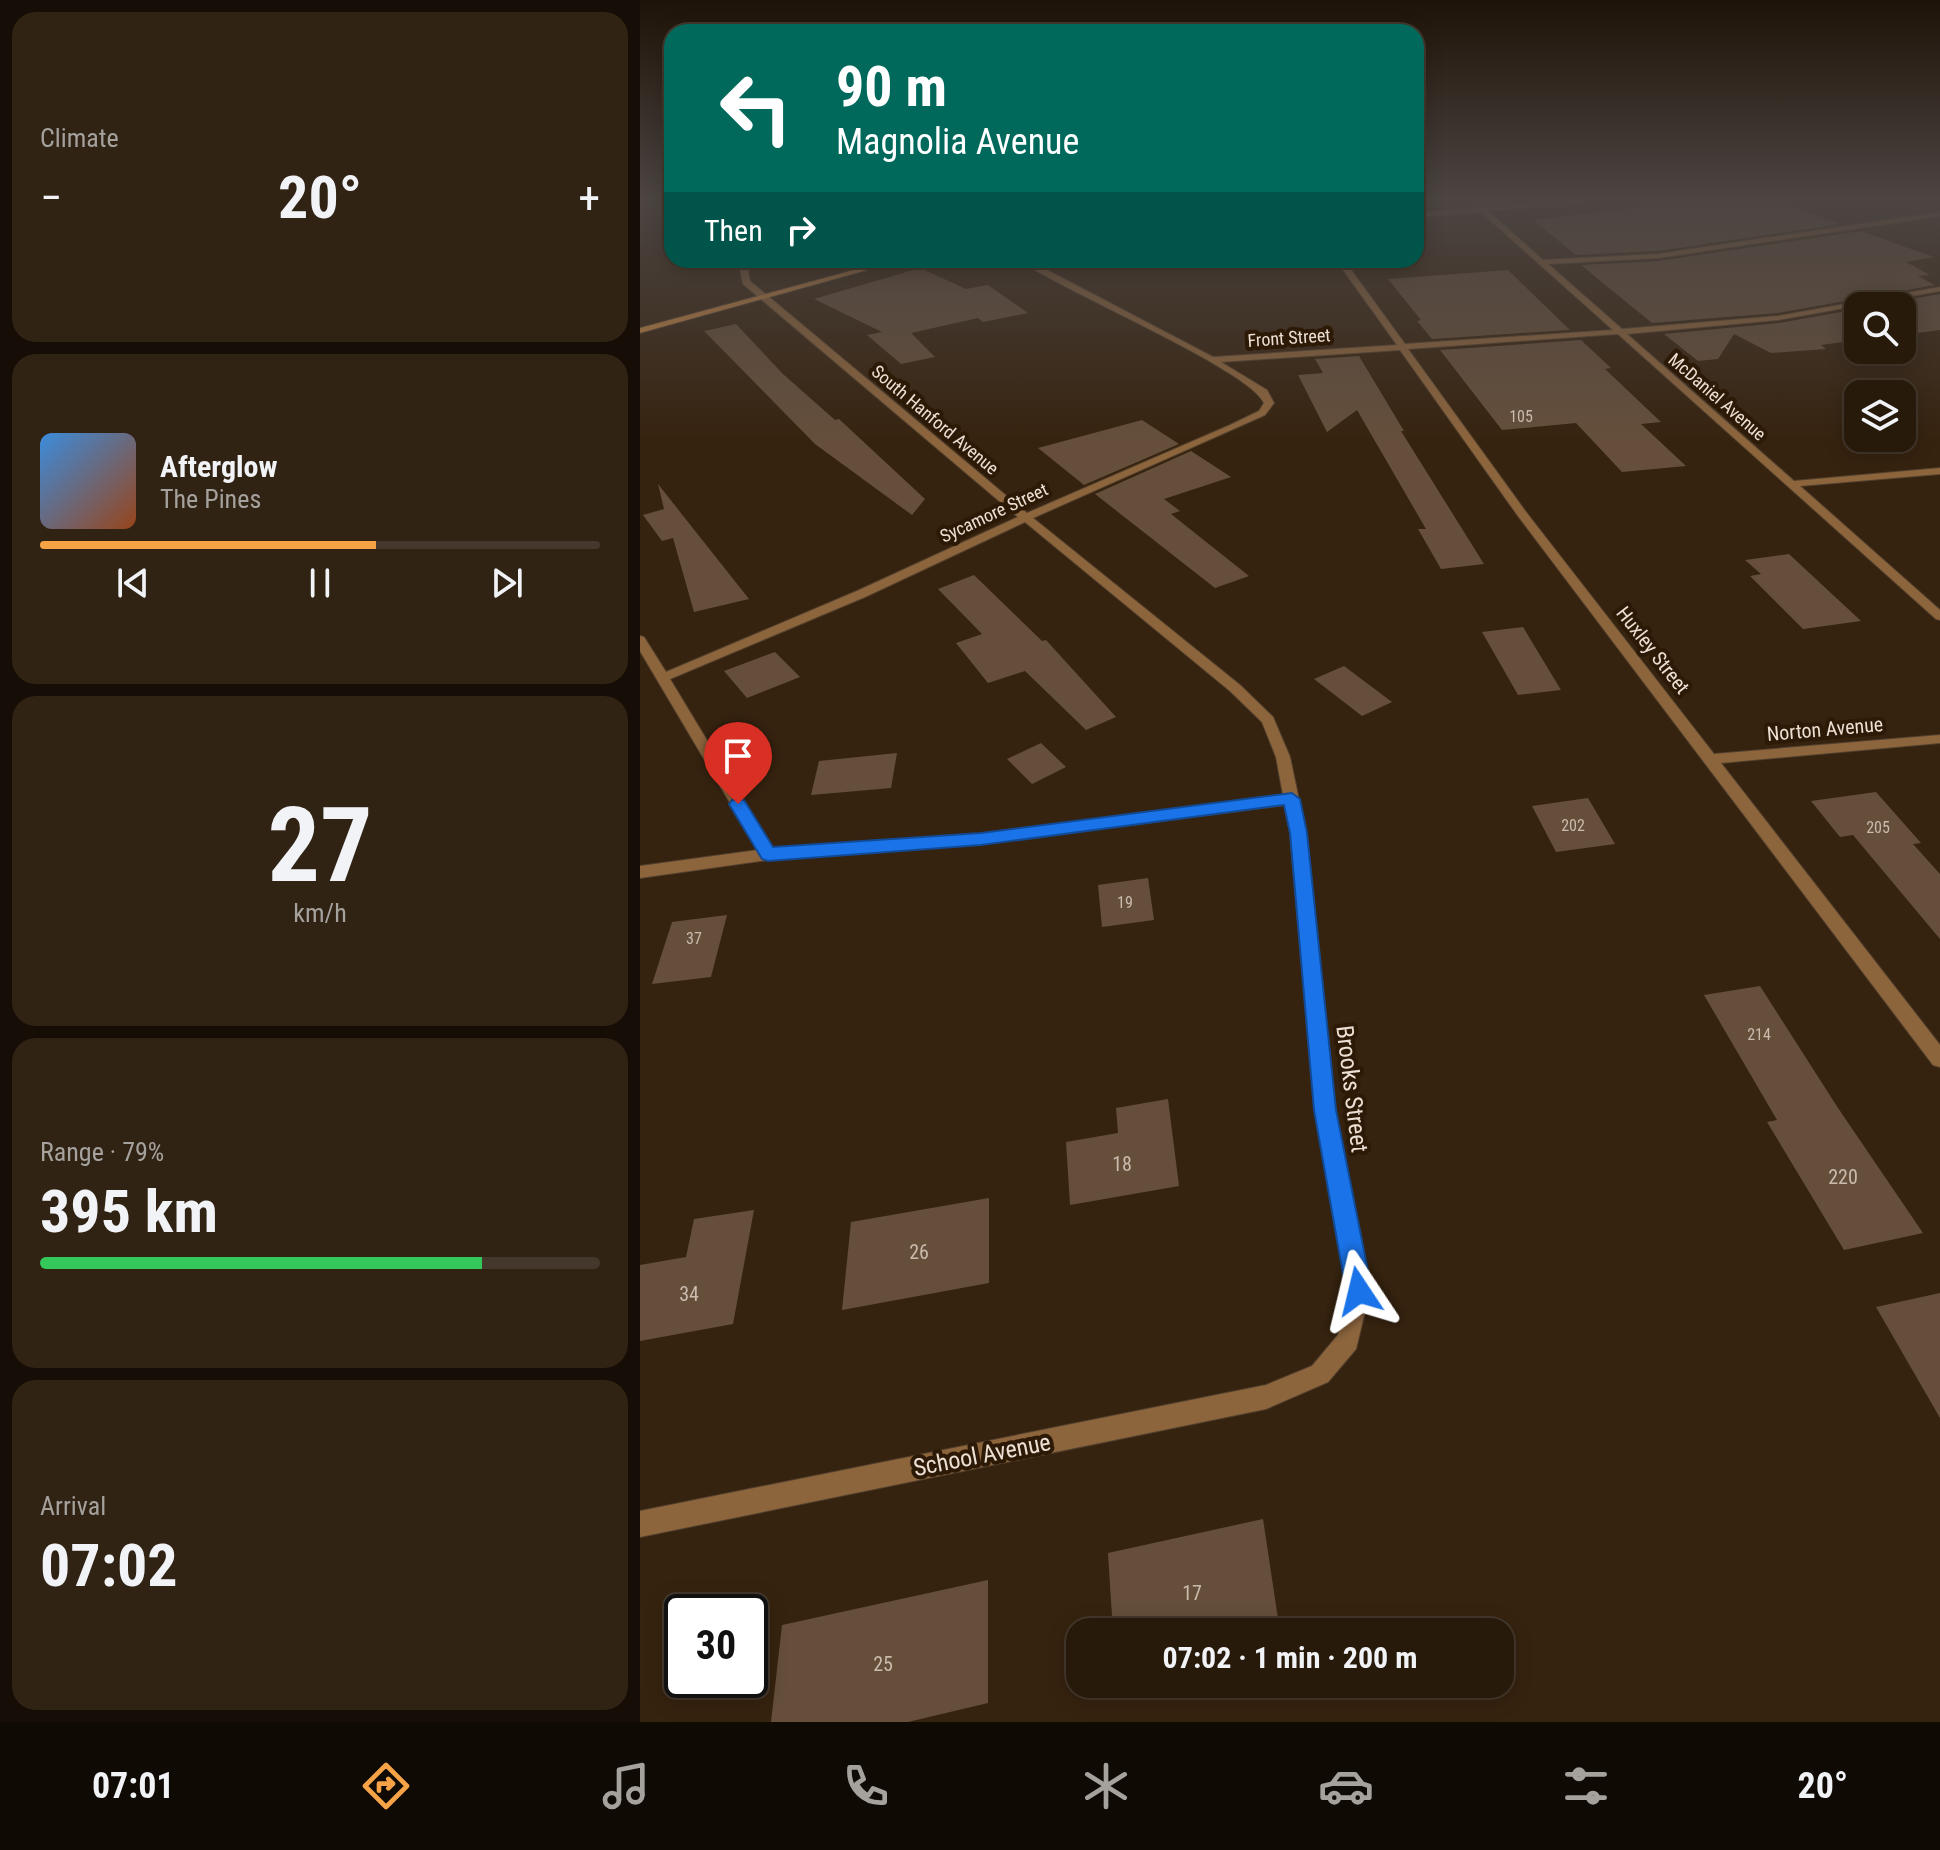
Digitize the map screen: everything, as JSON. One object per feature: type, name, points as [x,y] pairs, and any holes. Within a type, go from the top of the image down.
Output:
[{"type":"street","name":"South Hanford Avenue","points":[[746,281],[1026,518],[1235,688]]},
{"type":"street","points":[[640,331],[822,281]]},
{"type":"street","points":[[1063,281],[1212,360]]},
{"type":"street","name":"Huxley Street","points":[[1355,281],[1522,514],[1940,1059]]},
{"type":"street","name":"McDaniel Avenue","points":[[1563,281],[1940,616]]},
{"type":"street","name":"Front Street","points":[[1212,360],[1778,318],[1940,289]]},
{"type":"street","name":"Sycamore Street","points":[[662,678],[861,594],[1262,413],[1269,403],[1264,392],[1212,360]]},
{"type":"street","points":[[1790,484],[1940,471]]},
{"type":"street","points":[[640,640],[768,854]]},
{"type":"street","name":"Brooks Street","points":[[1235,688],[1268,720],[1283,757],[1292,799],[1325,1110],[1359,1291],[1348,1341],[1320,1374]]},
{"type":"street","name":"Norton Avenue","points":[[1712,759],[1940,739]]},
{"type":"street","points":[[640,872],[768,854],[981,839],[1292,799]]},
{"type":"street","name":"School Avenue","points":[[640,1524],[1266,1397],[1320,1374]]},
{"type":"building","points":[[874,281],[949,281],[966,289],[988,285],[1028,313],[983,322],[978,318],[911,333],[935,357],[901,364],[867,335],[882,332],[814,299]]},
{"type":"building","points":[[1390,281],[1520,281],[1570,330],[1432,339],[1417,321],[1421,320]]},
{"type":"building","points":[[1601,281],[1928,281],[1935,285],[1896,292],[1844,292],[1844,301],[1778,313],[1652,323]]},
{"type":"building","points":[[1940,294],[1940,330],[1916,333],[1916,298]]},
{"type":"building","points":[[1844,311],[1844,342],[1821,345],[1826,349],[1771,353],[1734,334],[1718,359],[1698,361],[1664,334],[1779,323]]},
{"type":"building","points":[[736,324],[783,374],[835,420],[839,419],[925,499],[912,515],[815,444],[704,331]]},
{"type":"building","points":[[1581,340],[1611,368],[1605,369],[1661,422],[1641,424],[1686,466],[1622,472],[1576,423],[1502,430],[1440,350]]},
{"type":"building","points":[[1359,356],[1404,431],[1401,431],[1484,564],[1441,569],[1418,529],[1426,529],[1357,410],[1327,432],[1298,375],[1323,373],[1315,359]]},
{"type":"building","points":[[1142,420],[1179,444],[1084,485],[1038,448]]},
{"type":"building","points":[[1191,451],[1231,477],[1164,499],[1180,511],[1171,514],[1249,576],[1215,588],[1095,494]]},
{"type":"building","points":[[658,484],[749,599],[694,612],[673,538],[662,541],[643,515],[664,509]]},
{"type":"building","points":[[1789,554],[1861,621],[1803,629],[1750,576],[1761,574],[1745,560]]},
{"type":"building","points":[[974,575],[1042,641],[1046,640],[1116,717],[1086,730],[1025,671],[988,683],[956,643],[982,634],[938,589]]},
{"type":"building","points":[[1523,627],[1561,690],[1518,695],[1482,632]]},
{"type":"building","points":[[775,652],[800,677],[747,698],[724,671]]},
{"type":"building","points":[[1344,666],[1392,702],[1362,716],[1314,679]]},
{"type":"building","points":[[1041,743],[1066,767],[1032,784],[1007,759]]},
{"type":"building","points":[[897,753],[891,788],[811,795],[819,761]]},
{"type":"building","points":[[1876,792],[1921,843],[1913,844],[1940,874],[1940,939],[1853,835],[1840,837],[1811,801]]},
{"type":"building","points":[[1588,798],[1615,844],[1556,852],[1532,806]]},
{"type":"building","points":[[1148,878],[1154,920],[1102,927],[1098,885]]},
{"type":"building","points":[[727,915],[711,977],[652,984],[672,922]]},
{"type":"building","points":[[1760,986],[1923,1233],[1844,1250],[1767,1122],[1777,1120],[1704,995]]},
{"type":"building","points":[[1168,1099],[1179,1186],[1070,1205],[1066,1142],[1118,1133],[1116,1108]]},
{"type":"building","points":[[989,1198],[989,1283],[842,1310],[851,1222]]},
{"type":"building","points":[[754,1210],[733,1324],[640,1341],[640,1265],[686,1257],[694,1219]]},
{"type":"building","points":[[1940,1293],[1940,1418],[1876,1307]]},
{"type":"building","points":[[1263,1519],[1278,1618],[1112,1618],[1108,1553]]},
{"type":"building","points":[[988,1580],[988,1703],[908,1722],[771,1722],[782,1625]]},
{"type":"route","points":[[738,804],[768,854],[981,839],[1292,799],[1325,1110],[1359,1291]]}]
